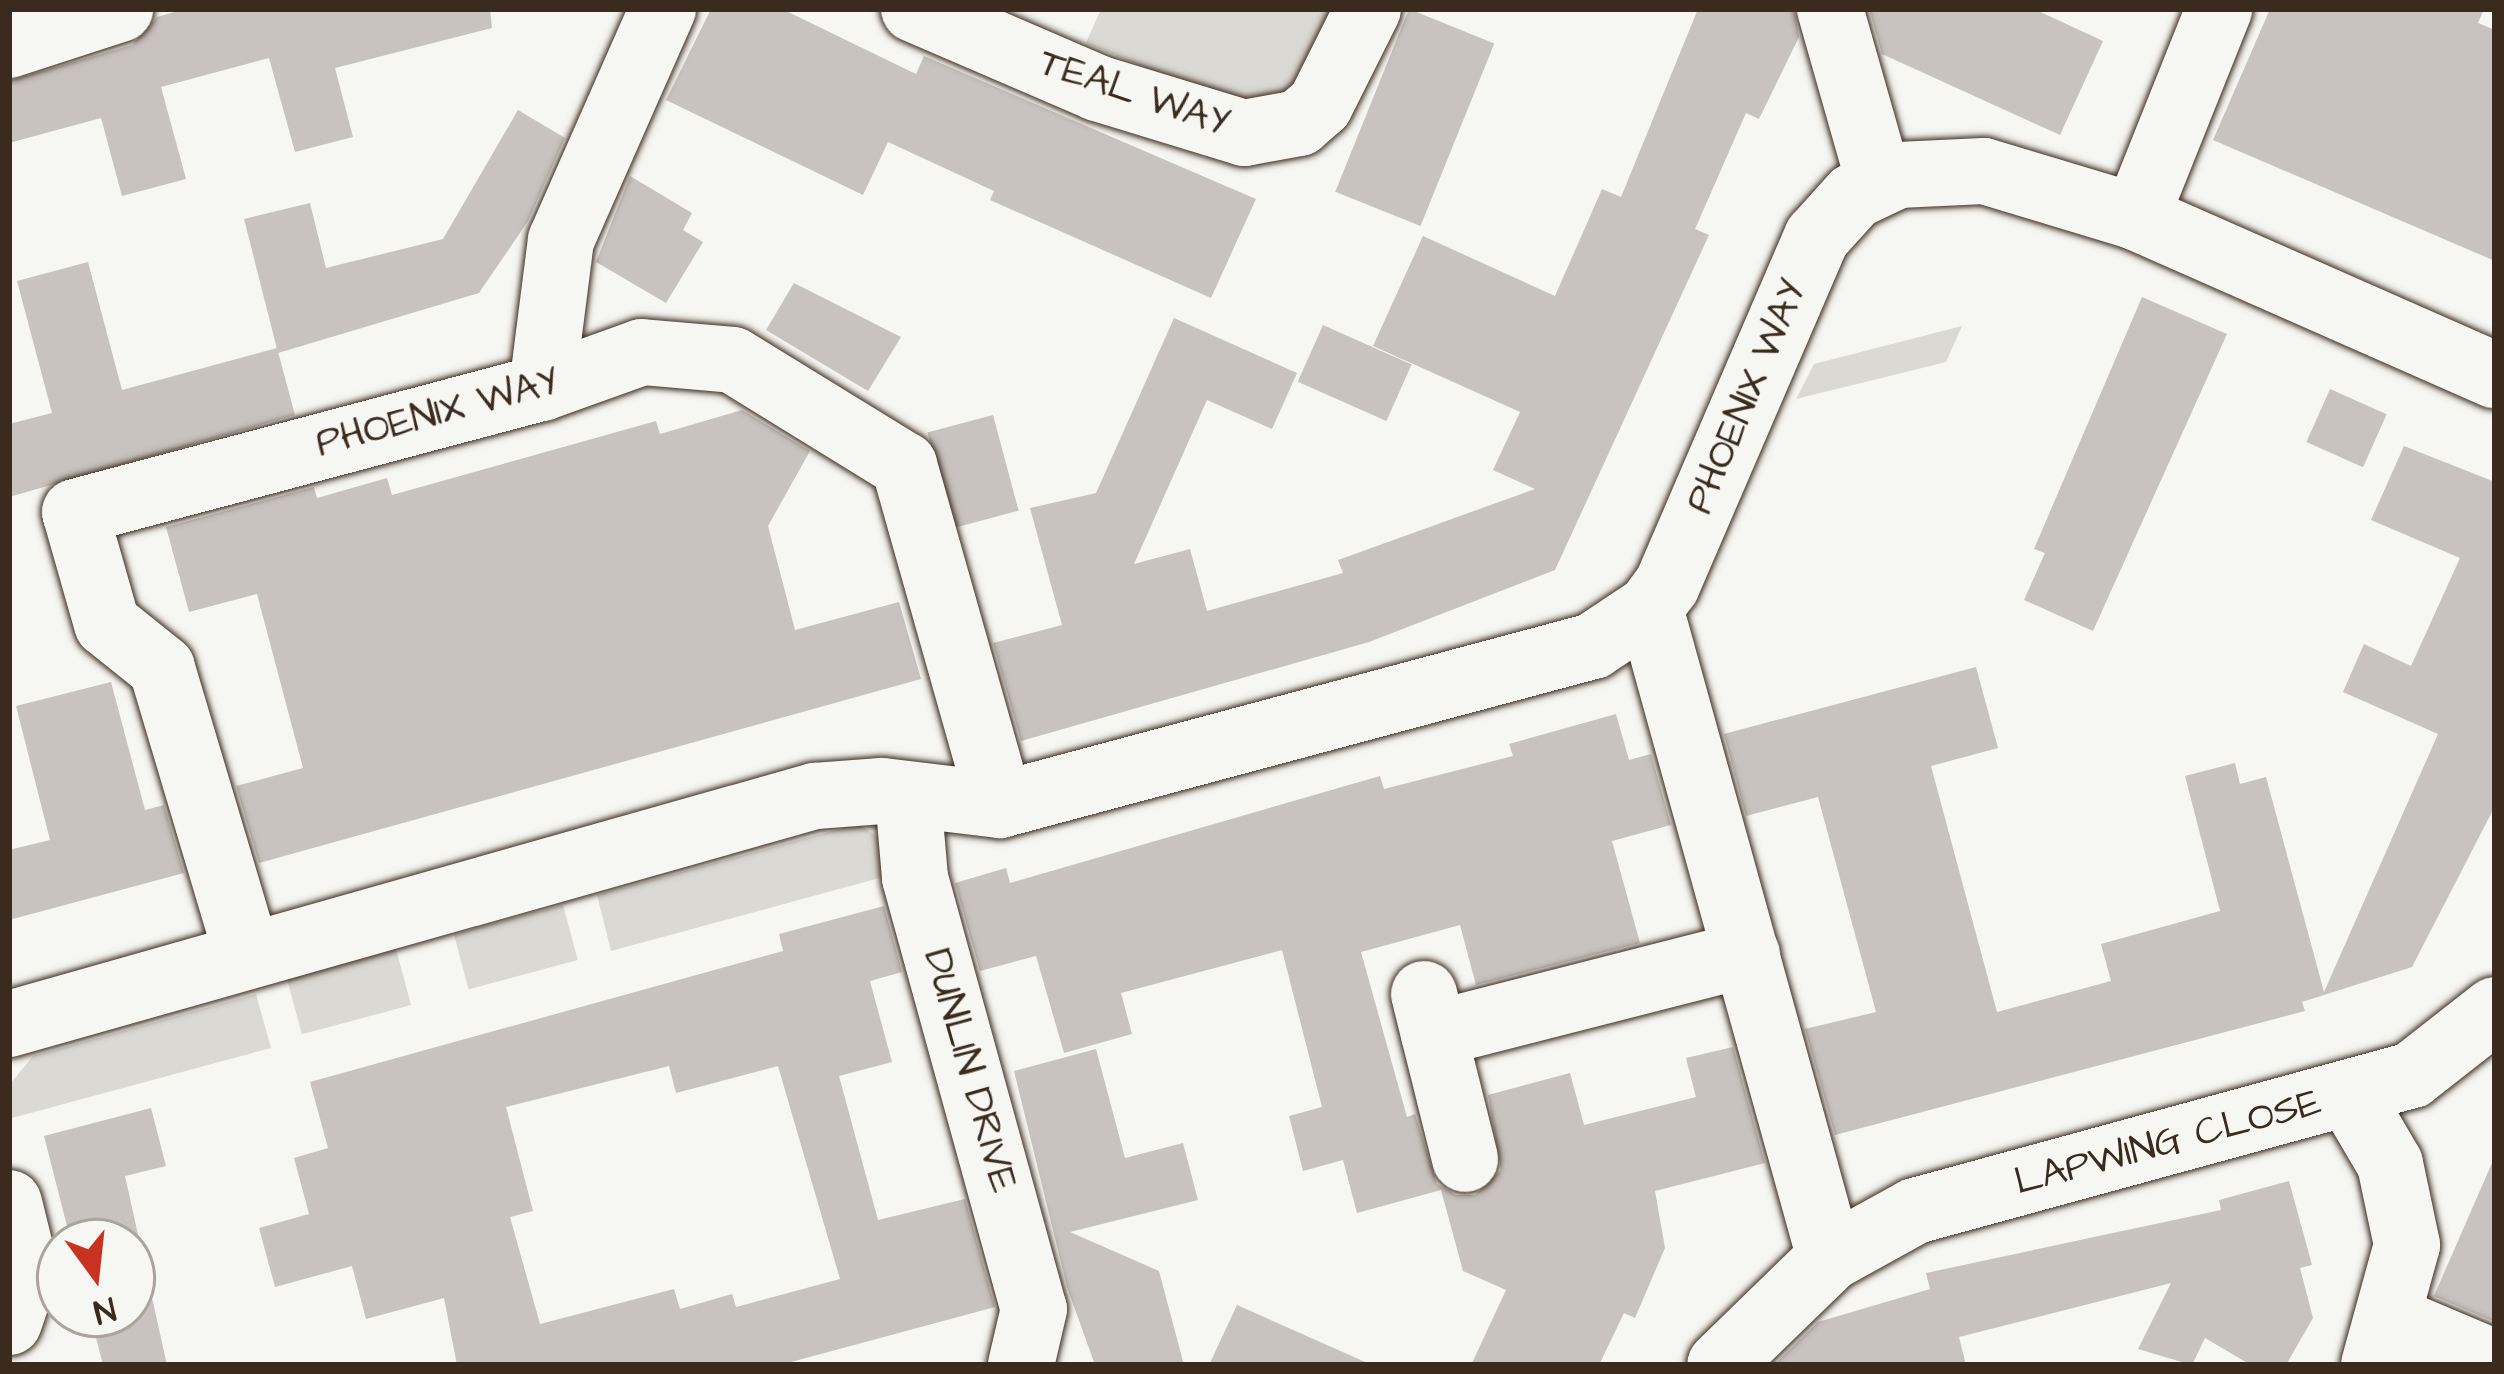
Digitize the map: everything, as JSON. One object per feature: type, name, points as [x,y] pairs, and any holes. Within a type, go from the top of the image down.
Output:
[{"type":"street","points":[[9,45],[119,9]]},
{"type":"street","points":[[542,388],[561,241],[663,9]]},
{"type":"street","name":"TEAL WAY","points":[[914,9],[1097,88],[1244,134],[1299,123],[1320,105],[1369,9]]},
{"type":"street","points":[[1829,9],[1879,181],[1945,167],[1984,171],[2136,217],[2495,376]]},
{"type":"street","points":[[2136,217],[2219,9]]},
{"type":"street","name":"PHOENIX WAY","points":[[1650,608],[1816,238],[1879,181]]},
{"type":"street","name":"PHOENIX WAY","points":[[247,954],[162,668],[107,625],[75,512],[542,388],[641,352],[712,355],[754,369],[892,453],[911,477],[1000,805]]},
{"type":"street","points":[[9,1024],[815,796],[908,796],[1000,805],[1547,664],[1650,608],[1830,1258]]},
{"type":"street","name":"DUNLIN DRIVE","points":[[908,796],[915,878],[1034,1309],[1034,1358]]},
{"type":"street","points":[[1466,1159],[1428,1011],[1748,954]]},
{"type":"street","name":"LAPWING CLOSE","points":[[1720,1365],[1830,1258],[1915,1211],[2349,1094],[2438,1060],[2495,1010]]},
{"type":"street","points":[[2349,1094],[2382,1143],[2405,1221],[2384,1342],[2495,1364]]},
{"type":"street","points":[[9,1203],[26,1272],[9,1322]]},
{"type":"shaded area","points":[[1101,9],[1345,9],[1302,86],[1243,108],[1086,43]]},
{"type":"shaded area","points":[[1962,326],[1946,362],[1796,399],[1814,364]]},
{"type":"shaded area","points":[[858,824],[880,838],[883,877],[611,951],[597,895]]},
{"type":"shaded area","points":[[563,905],[578,960],[469,989],[454,934]]},
{"type":"shaded area","points":[[396,949],[411,1005],[302,1034],[287,978]]},
{"type":"shaded area","points":[[256,994],[271,1048],[12,1118],[10,1084],[33,1056]]},
{"type":"building","points":[[185,9],[490,9],[492,28],[335,68],[353,137],[295,152],[269,58],[161,87],[186,179],[122,196],[101,118],[9,143],[9,81],[132,45],[157,17]]},
{"type":"building","points":[[711,9],[782,9],[916,74],[924,56],[1256,199],[1211,298],[990,200],[994,191],[888,142],[863,195],[666,100]]},
{"type":"building","points":[[1409,9],[1494,43],[1421,226],[1335,192]]},
{"type":"building","points":[[1698,9],[1794,9],[1799,37],[1759,119],[1746,113],[1695,229],[1709,235],[1555,570],[1369,642],[1021,741],[993,643],[1062,625],[1030,508],[1096,493],[1174,318],[1297,373],[1272,429],[1207,400],[1134,564],[1190,549],[1207,611],[1343,573],[1338,560],[1535,489],[1493,470],[1520,412],[1373,346],[1423,236],[1555,296],[1602,189],[1621,197]]},
{"type":"building","points":[[1869,9],[2034,9],[2103,41],[2060,135],[1882,54]]},
{"type":"building","points":[[2270,9],[2484,9],[2478,23],[2495,30],[2495,261],[2213,140]]},
{"type":"building","points":[[518,110],[565,138],[528,221],[479,293],[278,353],[244,219],[310,203],[326,268],[443,239]]},
{"type":"building","points":[[630,176],[692,213],[683,230],[703,242],[666,303],[596,262]]},
{"type":"building","points":[[88,262],[122,390],[277,348],[295,415],[9,497],[9,424],[52,413],[17,281]]},
{"type":"building","points":[[794,283],[901,337],[868,391],[766,330]]},
{"type":"building","points":[[2142,297],[2227,334],[2093,631],[2024,600],[2045,553],[2034,549]]},
{"type":"building","points":[[1323,325],[1412,364],[1386,421],[1298,382]]},
{"type":"building","points":[[2330,389],[2387,414],[2363,467],[2306,442]]},
{"type":"building","points":[[742,410],[810,451],[768,526],[795,630],[899,602],[921,679],[259,863],[236,786],[303,768],[257,594],[189,612],[166,527],[314,487],[317,498],[387,478],[392,495],[656,421],[660,434]]},
{"type":"building","points":[[993,415],[1019,511],[953,528],[927,433]]},
{"type":"building","points":[[2404,446],[2495,482],[2495,806],[2412,967],[2302,1002],[2305,1011],[1835,1135],[1805,1029],[1876,1012],[1818,797],[1746,816],[1724,734],[1976,667],[1998,748],[1931,766],[1997,1012],[2111,981],[2101,944],[2220,911],[2185,776],[2235,763],[2240,784],[2266,777],[2324,992],[2438,734],[2343,692],[2364,644],[2411,666],[2460,558],[2371,520]]},
{"type":"building","points":[[111,682],[145,810],[164,805],[184,873],[9,920],[9,850],[50,840],[16,706]]},
{"type":"building","points":[[1616,714],[1629,760],[1651,754],[1671,825],[1612,841],[1640,943],[1476,985],[1460,925],[1361,952],[1407,1117],[1415,1114],[1437,1184],[1456,1195],[1475,1195],[1501,1170],[1488,1095],[1570,1073],[1584,1125],[1696,1097],[1686,1058],[1733,1047],[1765,1163],[1655,1191],[1665,1248],[1635,1318],[1624,1313],[1599,1365],[1471,1365],[1506,1290],[1463,1271],[1441,1190],[1357,1213],[1343,1160],[1303,1171],[1289,1116],[1322,1107],[1282,950],[1121,993],[1132,1034],[1064,1053],[1036,956],[980,971],[955,883],[1006,868],[1010,883],[1380,776],[1384,789],[1513,756],[1509,744]]},
{"type":"building","points":[[884,906],[902,972],[870,981],[892,1062],[839,1076],[878,1220],[965,1199],[995,1307],[780,1365],[457,1365],[444,1298],[366,1319],[352,1266],[275,1287],[259,1228],[309,1214],[294,1158],[328,1148],[310,1082],[783,951],[779,934]],"holes":[[[669,1066],[676,1093],[778,1066],[840,1279],[736,1307],[732,1294],[680,1309],[674,1289],[540,1324],[510,1217],[533,1211],[506,1107]]]},
{"type":"building","points":[[1096,1049],[1125,1158],[1183,1143],[1198,1200],[1070,1232],[1159,1271],[1184,1365],[1095,1365],[1067,1287],[1014,1071]]},
{"type":"building","points":[[151,1108],[166,1166],[125,1176],[134,1218],[65,1218],[44,1136]]},
{"type":"building","points":[[2495,1156],[2495,1322],[2434,1296]]},
{"type":"building","points":[[2289,1181],[2312,1265],[2300,1268],[2313,1318],[2286,1365],[2251,1365],[2205,1338],[2192,1365],[2138,1349],[2171,1283],[1959,1337],[1966,1365],[1774,1365],[1818,1322],[1930,1289],[1926,1273],[2221,1210],[2219,1200]]},
{"type":"building","points":[[1237,1305],[1372,1365],[1209,1365]]},
{"type":"building","points":[[156,1316],[167,1365],[103,1365],[96,1338],[156,1338]]}]
